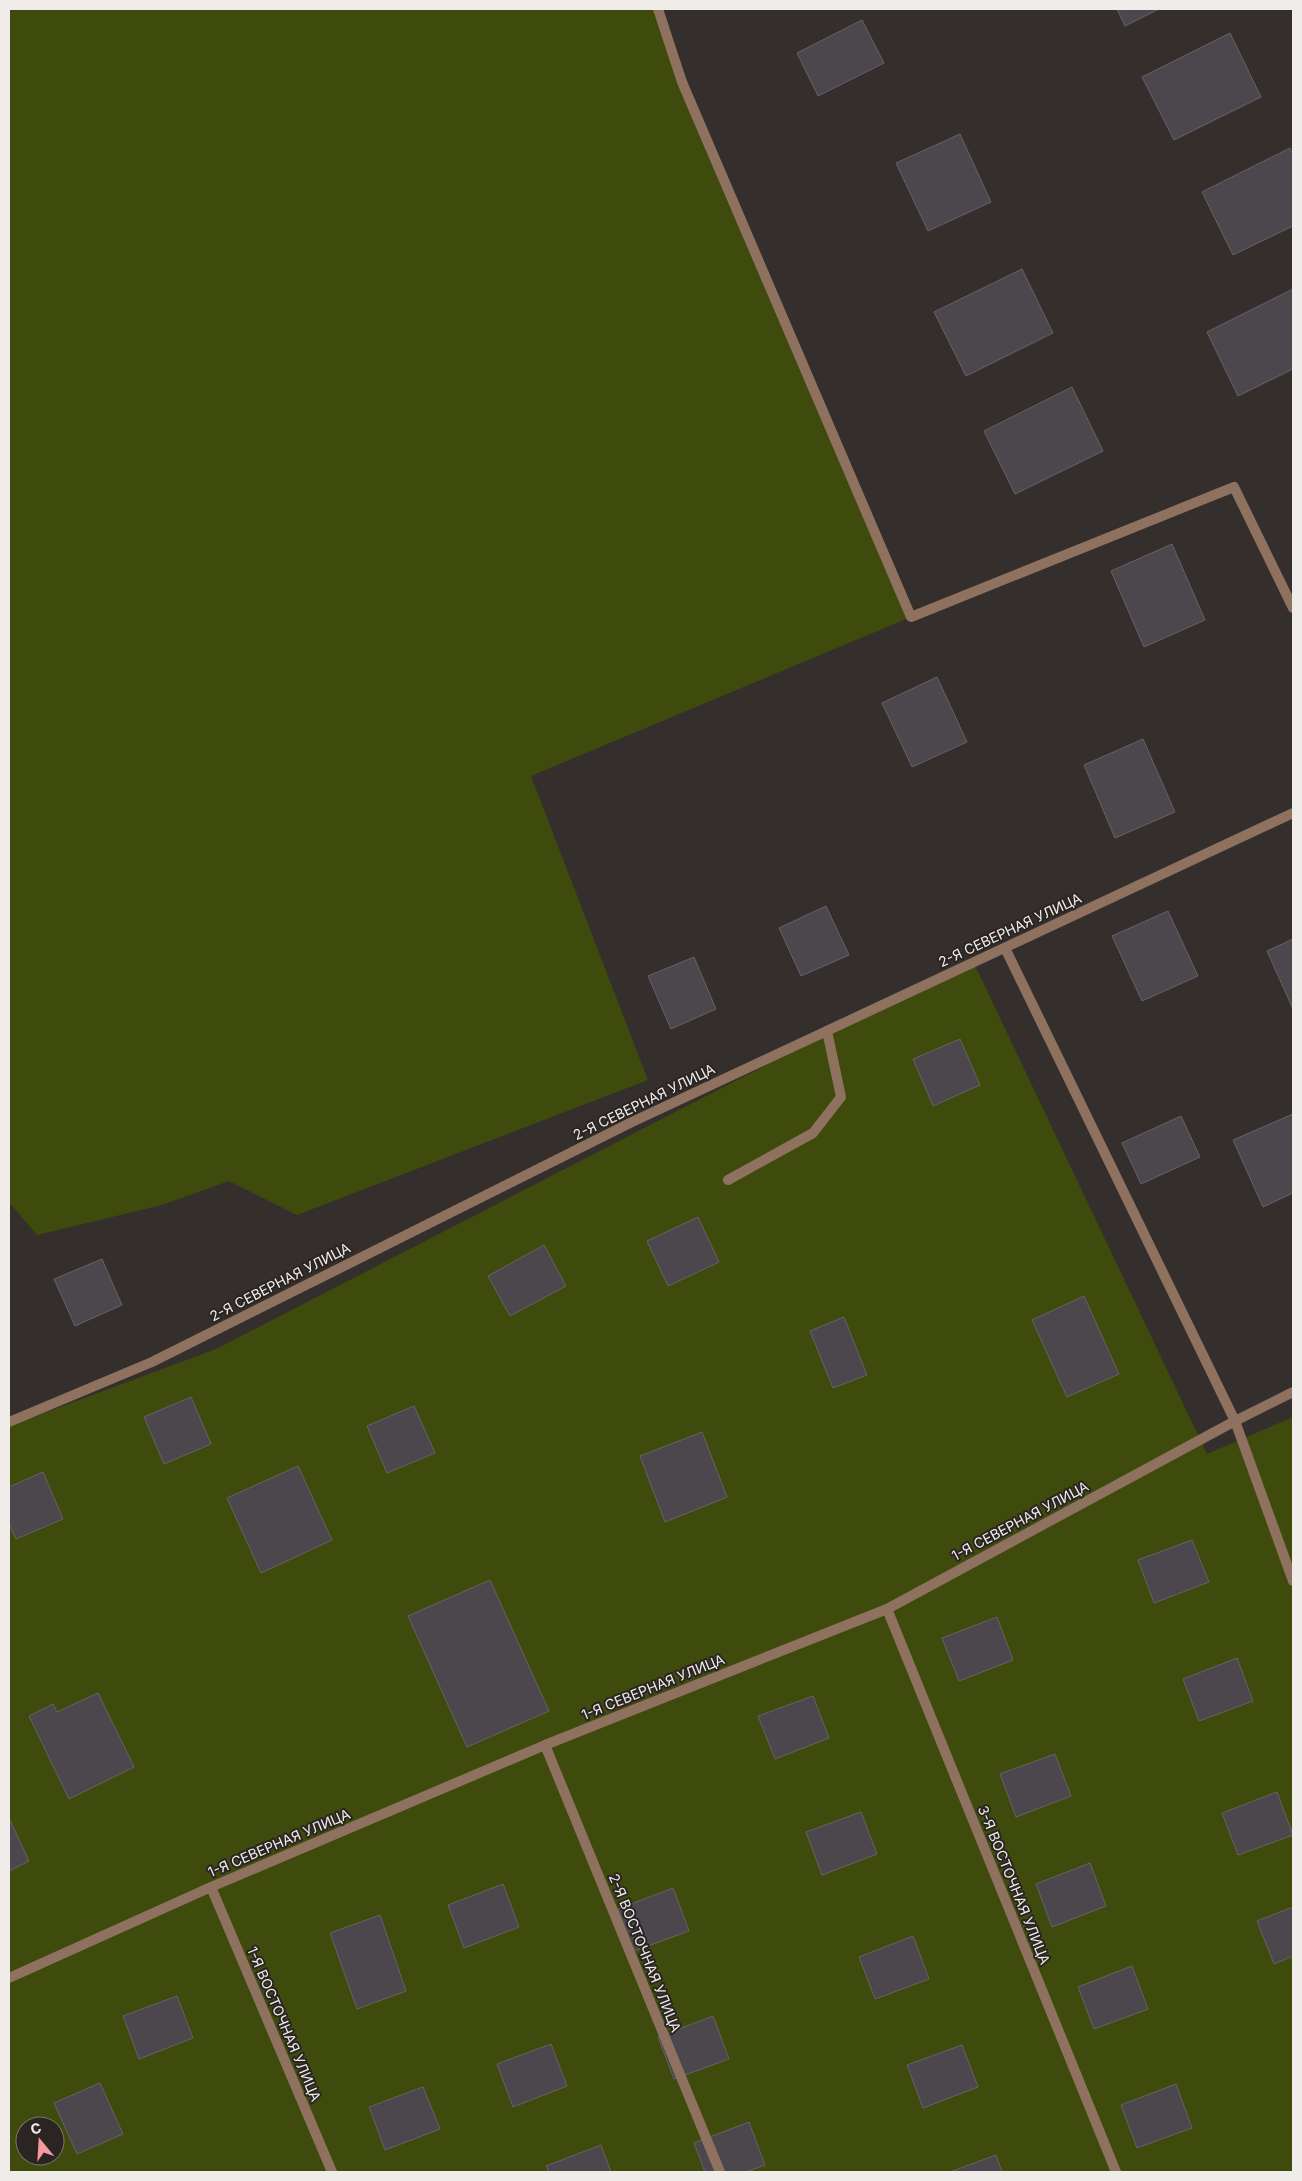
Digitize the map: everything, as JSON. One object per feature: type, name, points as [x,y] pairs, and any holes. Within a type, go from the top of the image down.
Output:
[{"type":"street","points":[[658,9],[682,82],[912,617],[1234,487],[1293,608]]},
{"type":"street","name":"2-Я СЕВЕРНАЯ УЛИЦА","points":[[9,1422],[152,1362],[632,1122],[1293,813]]},
{"type":"street","points":[[1005,948],[1235,1421],[1293,1581]]},
{"type":"street","points":[[728,1180],[813,1133],[841,1097],[827,1031]]},
{"type":"street","name":"1-Я СЕВЕРНАЯ УЛИЦА","points":[[9,1978],[211,1887],[545,1745],[887,1609],[1235,1421],[1293,1392]]},
{"type":"street","name":"3-Я ВОСТОЧНАЯ УЛИЦА","points":[[887,1609],[1116,2172]]},
{"type":"street","name":"2-Я ВОСТОЧНАЯ УЛИЦА","points":[[545,1745],[720,2172]]},
{"type":"street","name":"1-Я ВОСТОЧНАЯ УЛИЦА","points":[[211,1887],[332,2172]]},
{"type":"green space","points":[[9,9],[658,9],[682,82],[911,617],[531,776],[648,1080],[297,1215],[229,1181],[162,1205],[37,1235],[9,1202]]},
{"type":"green space","points":[[972,959],[1207,1454],[1293,1417],[1293,2172],[9,2172],[9,1426],[216,1349]]},
{"type":"building","points":[[1117,9],[1159,9],[1125,26]]},
{"type":"building","points":[[862,20],[884,63],[818,96],[797,53]]},
{"type":"building","points":[[1230,33],[1261,97],[1174,140],[1142,77]]},
{"type":"building","points":[[960,134],[991,202],[928,231],[896,163]]},
{"type":"building","points":[[1290,148],[1293,155],[1293,226],[1233,255],[1202,192]]},
{"type":"building","points":[[1022,269],[1053,333],[966,376],[934,312]]},
{"type":"building","points":[[1293,289],[1293,369],[1238,396],[1207,332]]},
{"type":"building","points":[[1072,387],[1103,451],[1015,494],[984,431]]},
{"type":"building","points":[[1172,544],[1205,620],[1144,647],[1111,571]]},
{"type":"building","points":[[937,677],[967,742],[912,767],[882,703]]},
{"type":"building","points":[[1143,739],[1175,812],[1115,838],[1084,765]]},
{"type":"building","points":[[826,906],[849,955],[801,976],[779,928]]},
{"type":"building","points":[[1168,911],[1198,976],[1142,1001],[1112,936]]},
{"type":"building","points":[[1293,939],[1293,1009],[1267,951]]},
{"type":"building","points":[[694,957],[716,1009],[671,1029],[648,976]]},
{"type":"building","points":[[960,1039],[980,1085],[933,1106],[913,1059]]},
{"type":"building","points":[[1293,1114],[1293,1193],[1263,1207],[1233,1140]]},
{"type":"building","points":[[1181,1116],[1200,1157],[1141,1184],[1122,1143]]},
{"type":"building","points":[[698,1217],[719,1262],[668,1286],[647,1241]]},
{"type":"building","points":[[544,1245],[566,1286],[510,1316],[488,1276]]},
{"type":"building","points":[[102,1259],[122,1305],[75,1326],[54,1279]]},
{"type":"building","points":[[1084,1296],[1119,1374],[1067,1397],[1032,1320]]},
{"type":"building","points":[[844,1317],[867,1375],[833,1388],[810,1331]]},
{"type":"building","points":[[191,1397],[211,1444],[164,1464],[144,1417]]},
{"type":"building","points":[[414,1406],[435,1453],[387,1473],[367,1426]]},
{"type":"building","points":[[702,1432],[727,1497],[665,1522],[640,1456]]},
{"type":"building","points":[[298,1466],[332,1540],[261,1573],[227,1498]]},
{"type":"building","points":[[43,1472],[63,1519],[16,1539],[9,1524],[9,1487]]},
{"type":"building","points":[[1192,1540],[1209,1582],[1154,1603],[1138,1560]]},
{"type":"building","points":[[490,1580],[549,1711],[467,1747],[408,1616]]},
{"type":"building","points":[[997,1617],[1013,1660],[959,1681],[942,1638]]},
{"type":"building","points":[[1237,1658],[1253,1701],[1199,1721],[1183,1679]]},
{"type":"building","points":[[98,1693],[134,1767],[69,1799],[29,1716],[53,1704],[57,1712]]},
{"type":"building","points":[[813,1696],[829,1738],[775,1759],[758,1716]]},
{"type":"building","points":[[1055,1754],[1071,1796],[1016,1817],[1000,1774]]},
{"type":"building","points":[[1277,1792],[1293,1835],[1238,1855],[1222,1813]]},
{"type":"building","points":[[861,1812],[877,1854],[822,1875],[806,1832]]},
{"type":"building","points":[[9,1818],[29,1861],[9,1871]]},
{"type":"building","points":[[1090,1863],[1106,1906],[1052,1927],[1036,1884]]},
{"type":"building","points":[[503,1884],[519,1927],[464,1948],[448,1905]]},
{"type":"building","points":[[673,1888],[689,1931],[634,1951],[618,1909]]},
{"type":"building","points":[[1293,1907],[1293,1956],[1274,1964],[1257,1921]]},
{"type":"building","points":[[380,1915],[406,1991],[357,2009],[330,1933]]},
{"type":"building","points":[[913,1936],[929,1979],[875,1999],[859,1957]]},
{"type":"building","points":[[1132,1966],[1148,2009],[1094,2029],[1078,1987]]},
{"type":"building","points":[[177,1996],[193,2038],[139,2059],[123,2016]]},
{"type":"building","points":[[713,2016],[729,2059],[674,2079],[658,2037]]},
{"type":"building","points":[[551,2044],[567,2086],[513,2107],[497,2064]]},
{"type":"building","points":[[962,2045],[978,2087],[923,2108],[907,2065]]},
{"type":"building","points":[[100,2083],[123,2134],[77,2154],[65,2127],[65,2116],[60,2116],[54,2103]]},
{"type":"building","points":[[1176,2084],[1192,2128],[1137,2148],[1121,2105]]},
{"type":"building","points":[[423,2087],[440,2129],[385,2150],[369,2107]]},
{"type":"building","points":[[749,2122],[765,2165],[746,2172],[705,2172],[694,2143]]},
{"type":"building","points":[[601,2145],[611,2172],[549,2172],[546,2166]]},
{"type":"building","points":[[996,2155],[1002,2172],[950,2172]]}]
